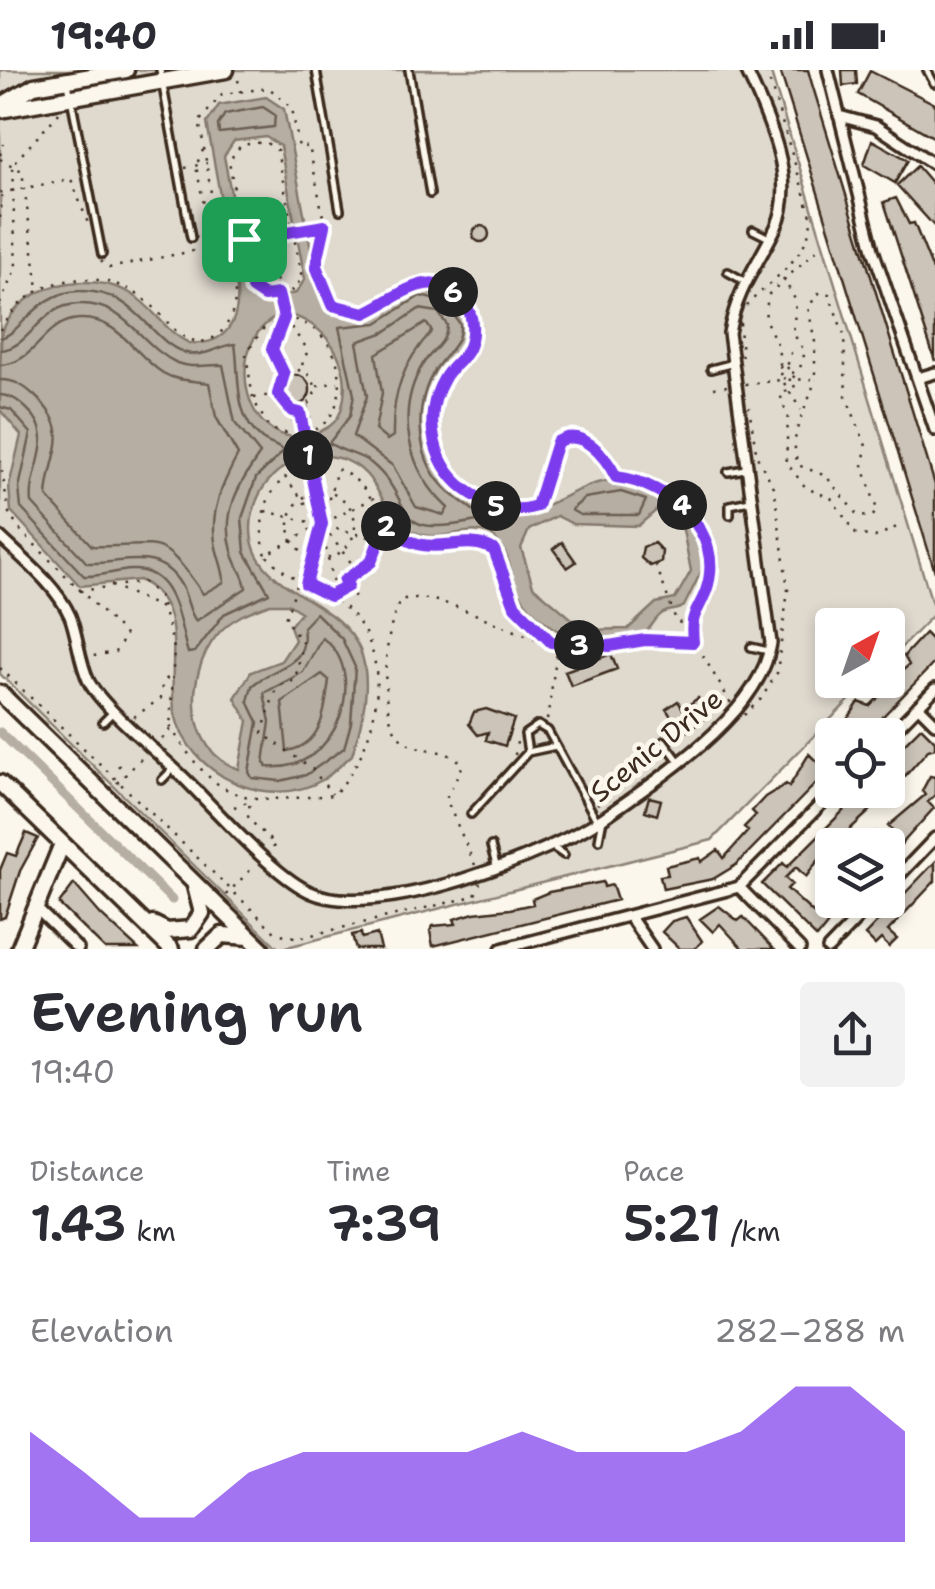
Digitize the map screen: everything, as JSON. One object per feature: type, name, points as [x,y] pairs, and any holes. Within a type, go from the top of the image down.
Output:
[{"type":"main road","points":[[0,108],[23,90],[126,70]]},
{"type":"main road","points":[[0,108],[71,98],[161,76],[232,75]]},
{"type":"main road","points":[[0,693],[262,949]]},
{"type":"main road","points":[[0,783],[171,949]]},
{"type":"main road","points":[[19,949],[62,844]]},
{"type":"main road","points":[[139,917],[167,931],[191,929],[202,913],[192,882]]},
{"type":"main road","points":[[207,949],[222,935],[250,938]]},
{"type":"street","points":[[746,70],[776,140],[784,203],[770,238],[736,296],[729,333],[730,364],[741,383],[745,468],[770,651]]},
{"type":"street","points":[[828,70],[873,250],[935,430]]},
{"type":"street","points":[[839,116],[876,126],[935,165]]},
{"type":"street","points":[[918,378],[935,373]]},
{"type":"street","name":"Scenic Drive","points":[[0,537],[62,601],[90,682],[303,890],[316,895],[368,901],[478,874],[552,846],[618,808],[736,711],[758,685],[770,651]]},
{"type":"street","points":[[905,719],[935,688]]},
{"type":"street","points":[[918,706],[935,723]]},
{"type":"street","points":[[501,949],[739,888],[817,808]]},
{"type":"street","points":[[905,869],[935,838]]},
{"type":"street","points":[[739,888],[800,949]]},
{"type":"street","points":[[36,908],[78,949]]},
{"type":"street","points":[[630,917],[652,949]]},
{"type":"street","points":[[828,949],[858,918]]},
{"type":"lane","points":[[316,70],[340,210]]},
{"type":"lane","points":[[410,70],[430,194]]},
{"type":"lane","points":[[926,70],[934,83]]},
{"type":"lane","points":[[161,76],[191,238]]},
{"type":"lane","points":[[67,80],[99,255]]},
{"type":"lane","points":[[753,230],[770,238]]},
{"type":"lane","points":[[728,272],[744,282]]},
{"type":"lane","points":[[711,369],[730,364]]},
{"type":"lane","points":[[728,472],[745,468]]},
{"type":"lane","points":[[730,515],[730,505],[750,501]]},
{"type":"lane","points":[[751,646],[770,651]]},
{"type":"lane","points":[[103,722],[115,710]]},
{"type":"lane","points":[[528,752],[525,734],[532,726],[544,726],[600,820],[599,840]]},
{"type":"lane","points":[[664,742],[678,760]]},
{"type":"lane","points":[[469,812],[528,752],[556,746]]},
{"type":"lane","points":[[162,780],[174,768]]},
{"type":"lane","points":[[491,846],[497,868]]},
{"type":"lane","points":[[552,846],[564,855]]},
{"type":"path","points":[[744,309],[798,254],[812,231],[766,70]]},
{"type":"path","points":[[232,75],[241,92]]},
{"type":"path","points":[[0,330],[14,308],[38,291],[81,277],[117,284],[149,302],[186,338],[200,341],[218,337],[232,320],[235,290],[199,122],[222,94],[269,88],[292,108],[299,148],[309,146],[325,226],[316,266],[332,305],[365,313],[403,288],[432,283],[451,290],[470,312],[470,344],[444,378],[432,422],[437,456],[462,488],[503,508],[537,506],[557,442],[565,436],[578,438],[598,450],[616,477],[636,480],[678,500],[694,520],[707,555],[706,589],[690,621],[693,642]]},
{"type":"path","points":[[0,304],[16,267],[12,165],[71,98]]},
{"type":"path","points":[[265,142],[277,150],[293,232],[302,278],[293,290],[264,296],[252,288],[229,160],[241,145],[265,142]]},
{"type":"path","points":[[4,144],[0,157],[22,171],[38,291]]},
{"type":"path","points":[[205,147],[196,166],[213,246]]},
{"type":"path","points":[[178,170],[208,163]]},
{"type":"path","points":[[0,218],[1,194],[71,179],[92,240]]},
{"type":"path","points":[[99,255],[109,268],[242,239],[325,226]]},
{"type":"path","points":[[268,236],[284,318],[308,350],[300,370]]},
{"type":"path","points":[[801,411],[782,380],[778,346],[766,319],[765,306],[783,278],[822,246]]},
{"type":"path","points":[[782,380],[793,372],[805,352],[793,333],[796,301],[783,278]]},
{"type":"path","points":[[820,292],[829,294],[834,302],[844,335],[846,396],[866,446],[864,466],[877,510],[872,517],[858,516],[826,476],[798,465],[793,448],[801,411],[814,379],[815,342],[806,314],[820,292]]},
{"type":"path","points":[[740,317],[743,366]]},
{"type":"path","points":[[278,394],[284,374],[272,349],[284,318]]},
{"type":"path","points":[[284,318],[312,326],[328,340],[339,382],[337,412],[312,429],[293,433],[269,428],[253,399],[246,354],[262,329],[284,318]]},
{"type":"path","points":[[787,367],[793,346]]},
{"type":"path","points":[[778,366],[793,372],[796,380],[790,392]]},
{"type":"path","points":[[284,374],[300,370],[310,376],[315,387],[308,407],[312,429]]},
{"type":"path","points":[[714,388],[814,379]]},
{"type":"path","points":[[315,387],[339,382]]},
{"type":"path","points":[[790,392],[780,394],[788,418],[786,462],[793,474],[806,488],[831,498],[856,534],[875,536],[900,526]]},
{"type":"path","points":[[253,399],[278,394]]},
{"type":"path","points":[[278,394],[300,413]]},
{"type":"path","points":[[0,668],[254,914],[289,938],[475,895],[481,886],[478,874],[446,799],[463,765],[451,754],[408,743],[391,722],[386,671],[397,607],[407,598],[419,599],[558,643],[609,646],[645,640],[693,642],[699,644],[736,711],[746,714],[777,673],[788,590],[774,488],[757,457],[748,402]]},
{"type":"path","points":[[292,409],[308,407]]},
{"type":"path","points":[[300,413],[308,407]]},
{"type":"path","points":[[292,409],[293,433]]},
{"type":"path","points":[[300,413],[333,585]]},
{"type":"path","points":[[0,460],[9,513],[126,636],[115,652],[82,658]]},
{"type":"path","points":[[306,584],[338,469],[367,487],[395,532],[426,547],[444,549],[476,542],[494,550],[515,606],[551,642]]},
{"type":"path","points":[[359,572],[285,477],[271,491],[264,510],[266,554],[298,582],[333,585],[359,572],[371,562],[386,523]]},
{"type":"path","points":[[316,492],[330,492],[351,510],[355,533],[343,551],[328,558],[313,557],[292,540],[290,516],[302,498],[316,492]]},
{"type":"path","points":[[266,554],[374,498]]},
{"type":"path","points":[[264,510],[382,540]]},
{"type":"path","points":[[656,565],[677,623],[709,618]]},
{"type":"path","points":[[344,581],[355,597]]},
{"type":"path","points":[[80,591],[143,582],[160,597],[174,648],[170,726],[117,783]]},
{"type":"path","points":[[281,684],[295,680],[302,644],[284,619],[298,582]]},
{"type":"path","points":[[109,585],[163,608]]},
{"type":"path","points":[[234,807],[250,801],[333,794],[352,776],[369,740],[378,666],[362,629],[330,596],[317,591],[317,586]]},
{"type":"path","points":[[330,596],[348,586]]},
{"type":"path","points":[[536,718],[550,723],[558,643]]},
{"type":"path","points":[[129,723],[142,708],[161,698],[162,685],[172,672]]},
{"type":"path","points":[[274,690],[262,733],[312,769],[333,794]]},
{"type":"path","points":[[504,768],[519,749],[516,739],[522,725]]},
{"type":"path","points":[[170,726],[210,778],[250,801]]},
{"type":"path","points":[[118,765],[126,773]]},
{"type":"path","points":[[123,797],[127,792]]},
{"type":"path","points":[[595,806],[607,799],[618,808]]},
{"type":"path","points":[[454,824],[469,812]]},
{"type":"shaded area","points":[[0,70],[770,70],[935,613],[905,644],[905,608],[815,608],[815,698],[851,698],[832,718],[815,718],[815,735],[712,840],[279,949],[0,674]]},
{"type":"water","points":[[266,97],[284,109],[317,281],[325,299],[338,312],[364,316],[409,291],[427,286],[449,292],[464,304],[471,316],[471,328],[436,388],[429,420],[435,452],[451,479],[476,500],[499,510],[520,512],[594,484],[613,480],[635,482],[672,502],[686,516],[696,533],[705,564],[684,606],[663,613],[645,633],[626,642],[591,643],[557,630],[530,608],[516,586],[502,546],[489,534],[420,534],[398,521],[365,472],[355,465],[320,456],[291,463],[267,482],[259,495],[252,517],[252,542],[275,577],[348,631],[360,650],[366,689],[352,755],[324,779],[279,792],[234,782],[196,755],[183,736],[173,696],[171,622],[166,605],[155,591],[139,580],[80,586],[11,511],[9,486],[21,435],[0,410],[2,332],[24,302],[57,286],[95,282],[130,293],[189,343],[212,340],[228,330],[236,312],[237,289],[207,123],[219,105]],"holes":[[[266,137],[280,146],[305,279],[296,293],[263,299],[249,290],[224,156],[234,141]],[[285,314],[300,318],[313,325],[333,347],[344,375],[345,391],[340,413],[326,428],[309,435],[285,435],[267,426],[254,409],[247,388],[246,365],[252,343],[265,325]],[[659,508],[683,530],[691,571],[675,599],[656,603],[628,629],[585,630],[533,586],[521,548],[529,530],[557,516],[573,524],[638,526]],[[270,604],[288,604],[301,612],[290,626],[295,640],[281,661],[251,672],[235,698],[248,721],[239,769],[221,760],[208,746],[199,729],[195,690],[199,670],[217,635],[248,612]]]},
{"type":"building","points":[[780,70],[808,70],[935,485],[935,572]]},
{"type":"building","points":[[842,70],[856,70],[857,84],[843,86]]},
{"type":"building","points":[[870,71],[935,104],[935,138],[858,94]]},
{"type":"building","points":[[872,140],[908,160],[895,183],[864,165]]},
{"type":"building","points":[[917,166],[935,187],[935,227],[897,185]]},
{"type":"building","points":[[896,198],[909,224],[914,223],[935,275],[935,361],[884,202]]},
{"type":"building","points":[[481,226],[489,234],[481,242],[473,234]]},
{"type":"building","points":[[295,375],[306,379],[310,390],[306,401],[295,405],[284,401],[280,390],[284,379]]},
{"type":"building","points":[[562,542],[576,562],[567,568],[553,549]]},
{"type":"building","points":[[654,543],[662,551],[661,562],[650,566],[641,558],[643,547]]},
{"type":"building","points":[[925,633],[935,643],[935,662],[905,693],[905,668],[909,665],[905,655]]},
{"type":"building","points":[[611,654],[617,669],[571,686],[565,671]]},
{"type":"building","points":[[698,698],[710,715],[683,734],[666,709],[678,701],[683,709]]},
{"type":"building","points":[[878,698],[900,698],[881,718],[848,718],[859,702],[870,706]]},
{"type":"building","points":[[486,709],[514,719],[505,746],[486,740],[488,732],[478,735],[469,724],[474,712]]},
{"type":"building","points":[[921,727],[935,741],[935,748],[928,750],[905,776],[905,743]]},
{"type":"building","points":[[809,754],[815,760],[815,784],[736,865],[713,879],[663,889],[660,876],[668,875],[666,866],[700,858],[701,862],[718,850],[724,858],[748,831],[744,827],[756,815],[752,811],[765,797],[786,784],[789,787]]},
{"type":"building","points":[[930,776],[935,777],[935,795],[928,802],[934,808],[905,840],[905,828],[888,826],[925,795],[922,791]]},
{"type":"building","points":[[649,797],[661,800],[657,815],[645,811]]},
{"type":"building","points":[[846,808],[873,808],[851,828],[826,828]]},
{"type":"building","points":[[26,833],[38,838],[20,871],[5,917],[0,919],[0,870],[7,853],[16,856]]},
{"type":"building","points":[[815,839],[815,864],[806,877],[796,867],[785,878],[792,884],[787,889],[815,918],[833,918],[817,938],[762,884],[783,863],[787,867]]},
{"type":"building","points":[[935,862],[935,881],[905,913],[905,893]]},
{"type":"building","points":[[603,882],[604,887],[612,885],[617,900],[433,946],[433,926],[456,924],[454,919],[474,913],[533,904],[532,899],[549,892]]},
{"type":"building","points":[[74,884],[138,949],[105,949],[59,904]]},
{"type":"building","points":[[719,906],[738,921],[743,917],[774,949],[743,949],[720,924],[713,932],[700,919]]},
{"type":"building","points":[[686,917],[702,941],[695,949],[680,949],[662,932],[672,921]]},
{"type":"building","points":[[881,918],[900,918],[888,931],[897,939],[889,947],[881,939],[875,945],[865,935]]},
{"type":"building","points":[[361,933],[362,938],[377,934],[381,949],[356,949],[352,935]]},
{"type":"waterway","points":[[0,732],[172,900]]},
{"type":"route","points":[[325,226],[317,248],[318,278],[332,305],[346,312],[365,313],[395,292],[416,284],[432,283],[451,290],[470,312],[472,331],[467,352],[444,378],[434,404],[432,422],[437,456],[446,470],[462,488],[494,506],[525,510],[537,506],[557,442],[565,436],[578,438],[598,450],[616,477],[636,480],[678,500],[694,520],[707,555],[706,589],[690,616],[693,642],[645,640],[588,646],[551,642],[515,606],[494,550],[476,542],[444,549],[426,547],[395,532],[386,523],[376,555],[344,581],[348,586],[330,596],[317,591],[317,586],[306,584],[322,524],[300,413],[292,411],[278,394],[278,383],[284,374],[272,349],[284,318],[278,294],[264,296],[252,288],[244,239],[325,226]]}]
